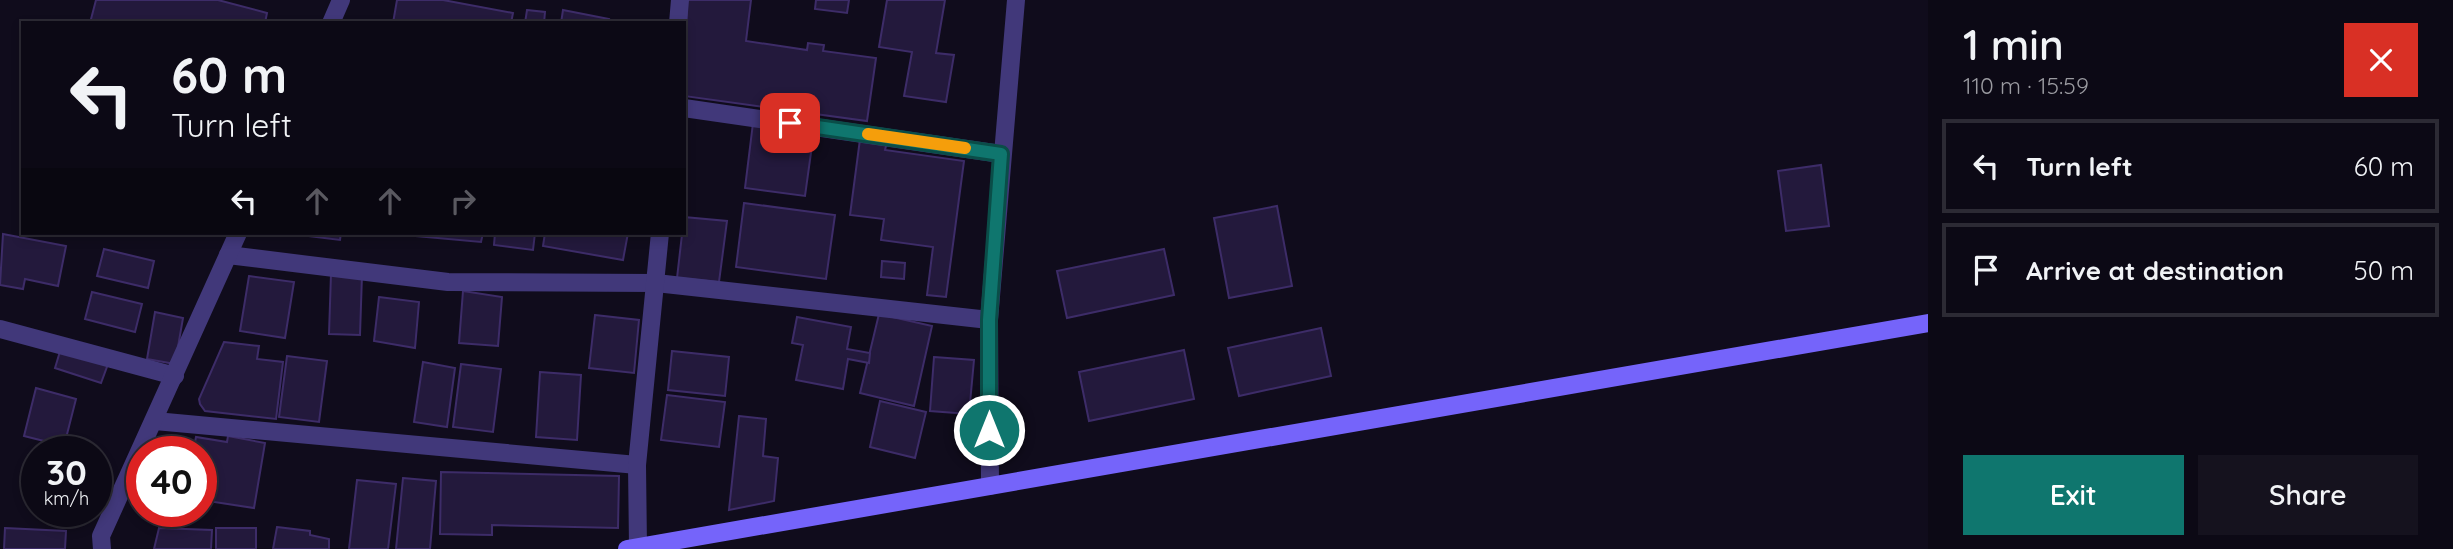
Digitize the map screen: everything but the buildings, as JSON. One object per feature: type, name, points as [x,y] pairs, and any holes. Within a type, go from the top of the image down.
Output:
[{"type":"main road","points":[[633,548],[1928,323]]},
{"type":"street","points":[[332,21],[341,0]]},
{"type":"street","points":[[678,21],[680,0]]},
{"type":"street","points":[[990,486],[989,320],[1016,0]]},
{"type":"street","points":[[686,108],[1001,154]]},
{"type":"street","points":[[102,549],[101,536],[237,235]]},
{"type":"street","points":[[633,548],[637,466],[660,235]]},
{"type":"street","points":[[228,255],[448,282],[656,283],[989,320]]},
{"type":"street","points":[[0,329],[175,376]]},
{"type":"street","points":[[155,421],[637,466]]},
{"type":"slow traffic","points":[[868,134],[965,148]]},
{"type":"route","points":[[790,123],[1001,154],[989,320],[989,430]]}]
